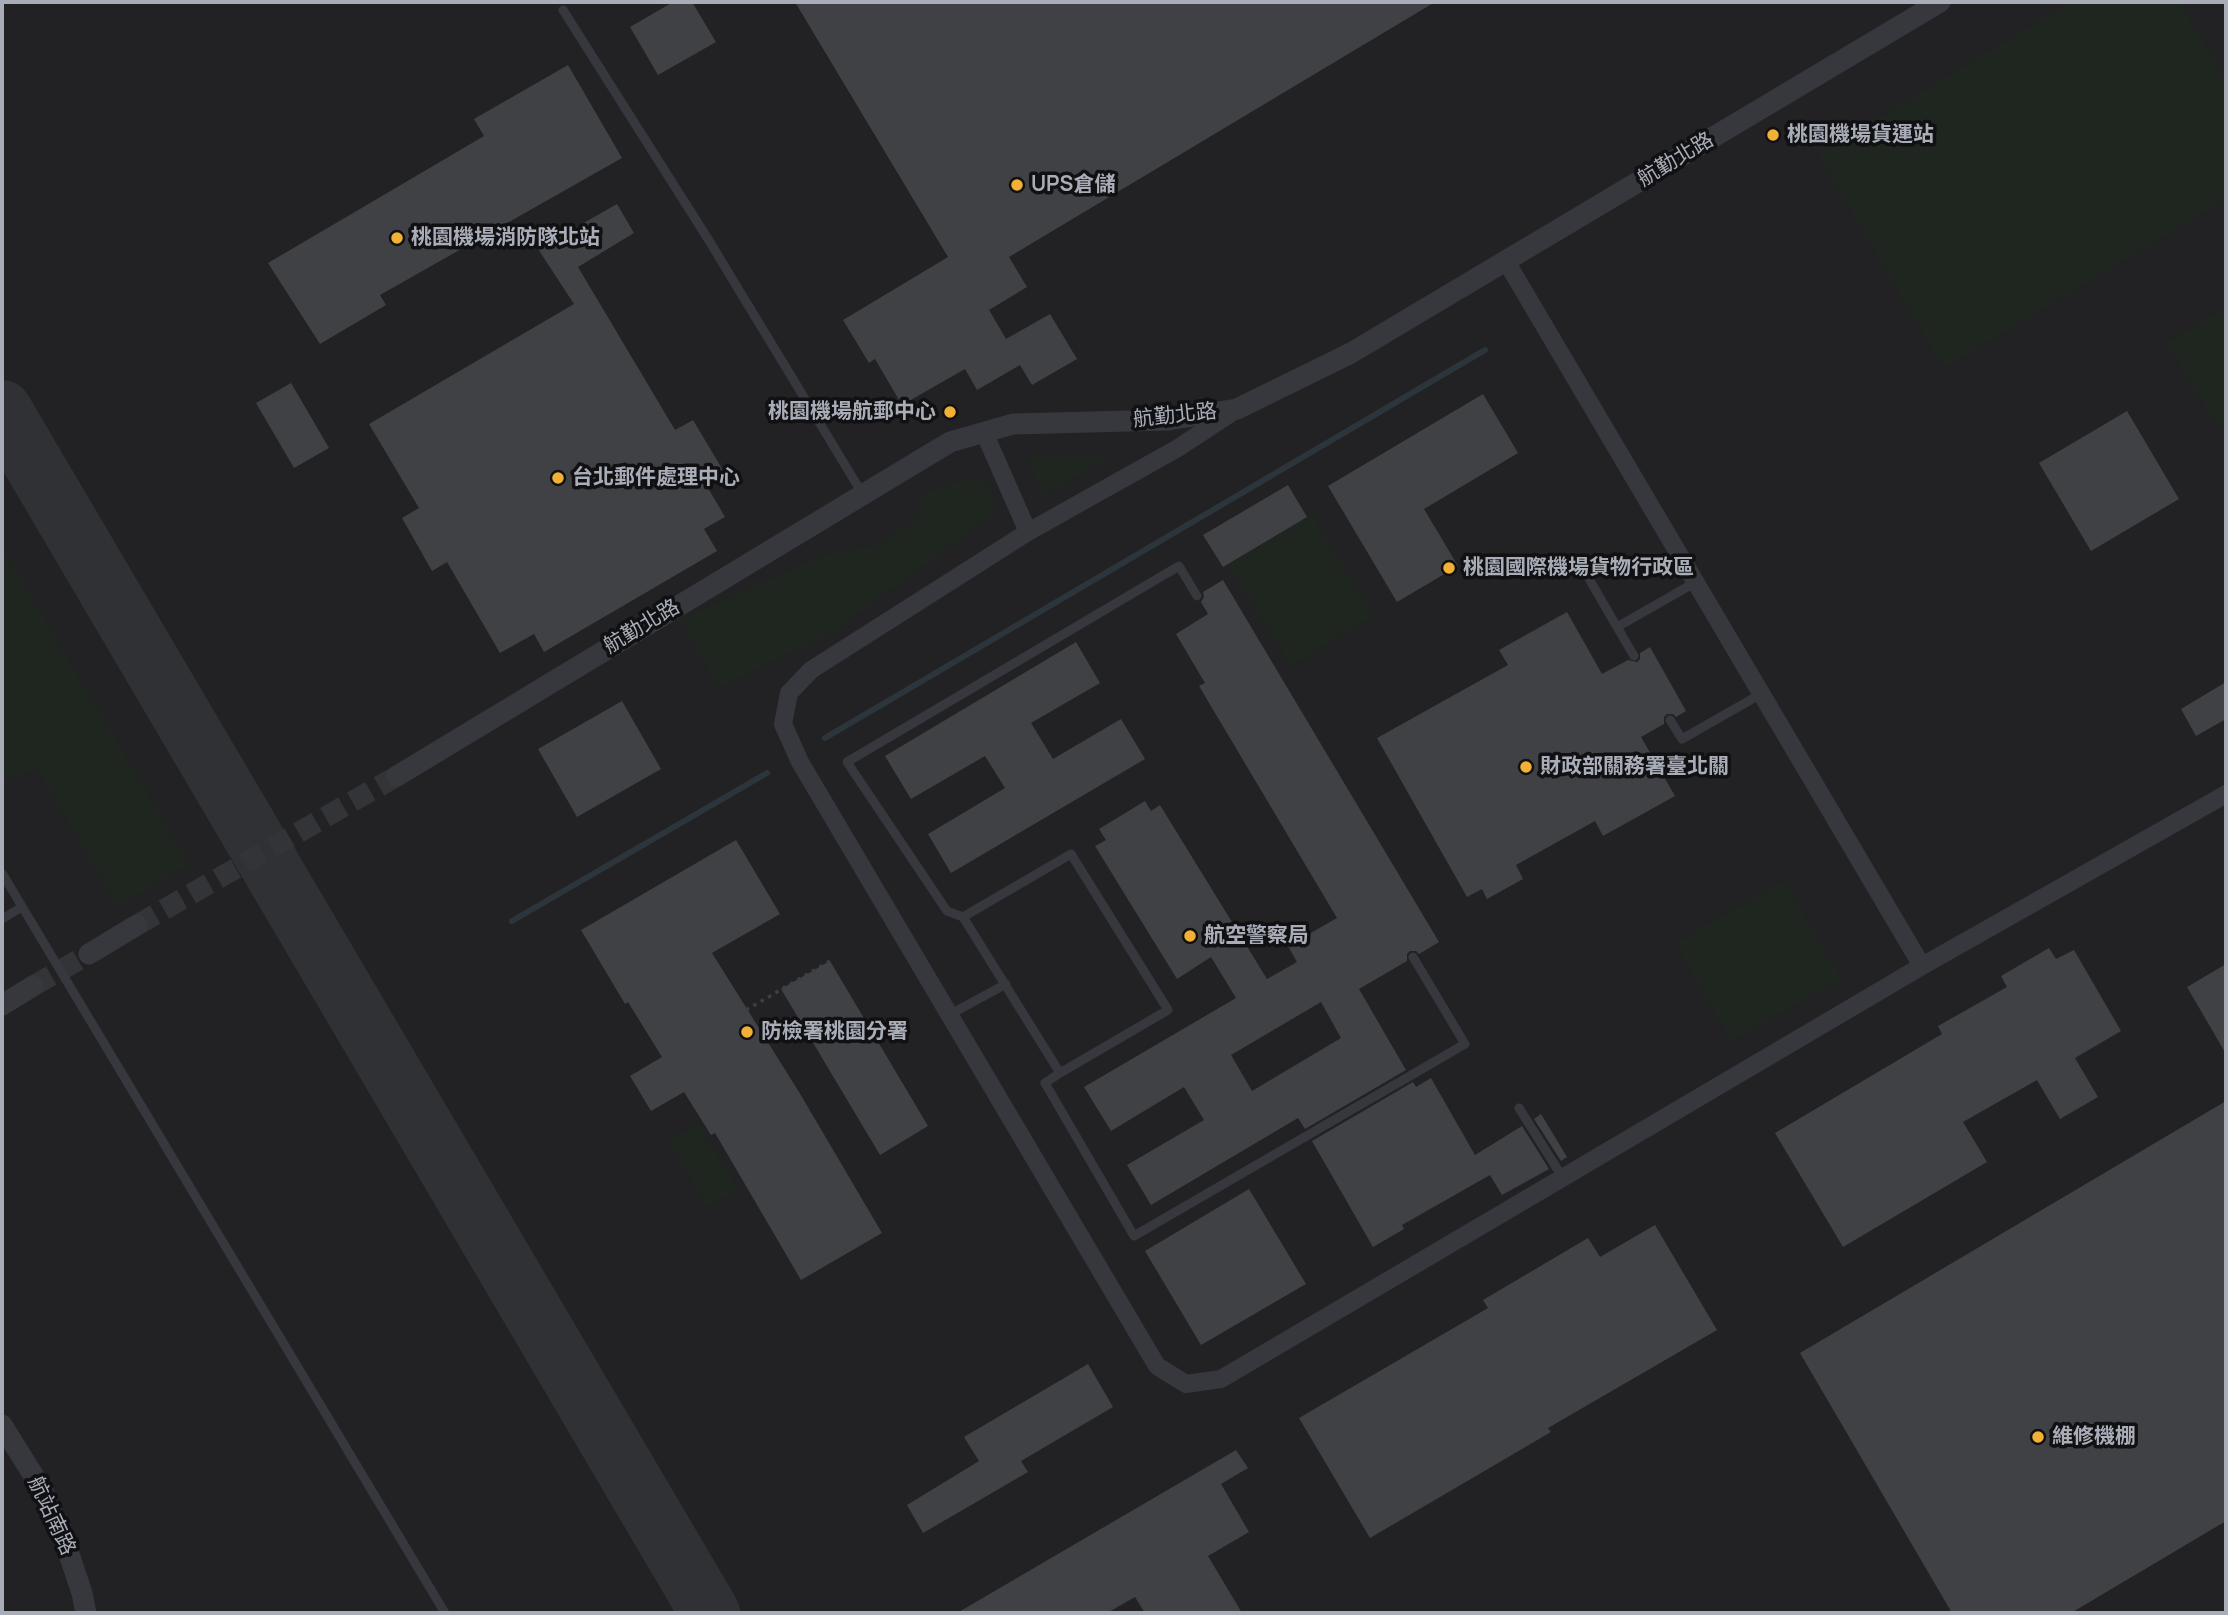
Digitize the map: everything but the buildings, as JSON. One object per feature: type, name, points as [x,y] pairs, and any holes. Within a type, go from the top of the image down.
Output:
[{"type":"street","name":"航勤北路","points":[[397,776],[950,442],[1013,424],[1168,420],[1237,409],[1352,353],[1940,2]]},
{"type":"street","points":[[1506,261],[1922,966]]},
{"type":"street","points":[[1237,409],[1178,447],[1028,532],[811,670],[789,693],[783,724],[800,762],[1157,1366],[1186,1384],[1221,1379],[1922,966],[2226,794]]},
{"type":"street","points":[[984,432],[1028,532]]},
{"type":"street","points":[[89,954],[137,925]]},
{"type":"street","points":[[2,1004],[33,986]]},
{"type":"street","name":"航站南路","points":[[2,1425],[41,1489],[68,1551],[86,1613]]},
{"type":"lane","points":[[564,10],[708,239],[862,493]]},
{"type":"lane","points":[[1060,1073],[963,917],[947,911],[847,762],[1179,566],[1197,596]]},
{"type":"lane","points":[[1588,577],[1634,656]]},
{"type":"lane","points":[[1617,627],[1696,582]]},
{"type":"lane","points":[[1670,720],[1682,740],[1761,694]]},
{"type":"lane","points":[[963,917],[1071,854],[1168,1010],[1045,1083],[1134,1236],[1465,1044],[1413,957]]},
{"type":"lane","points":[[2,873],[445,1613]]},
{"type":"lane","points":[[2,919],[22,907]]},
{"type":"lane","points":[[949,1015],[1006,984]]},
{"type":"lane","points":[[1519,1108],[1563,1178]]},
{"type":"path","points":[[746,1010],[830,961]]},
{"type":"shaded area","points":[[2,2],[2226,2],[2226,1613],[2,1613]]},
{"type":"shaded area","points":[[2070,2],[2179,2],[2226,80],[2226,200],[1944,368],[1818,155]]},
{"type":"shaded area","points":[[2226,307],[2226,424],[2218,428],[2167,343]]},
{"type":"shaded area","points":[[1028,455],[1111,456],[1042,497]]},
{"type":"shaded area","points":[[983,479],[992,490],[995,505],[989,518],[833,632],[720,688],[679,620],[827,554],[885,543],[917,516],[921,495],[957,482]]},
{"type":"shaded area","points":[[1311,514],[1373,616],[1291,666],[1228,564]]},
{"type":"shaded area","points":[[2,547],[189,864],[118,907],[37,769],[2,782]]},
{"type":"shaded area","points":[[1784,881],[1841,979],[1731,1041],[1675,943]]},
{"type":"shaded area","points":[[698,1123],[738,1190],[707,1207],[668,1140]]},
{"type":"waterway","points":[[825,738],[1485,350]]},
{"type":"waterway","points":[[512,921],[767,773]]},
{"type":"taxiway","points":[[2,410],[710,1613]]},
{"type":"tunnel","points":[[137,925],[397,776]]},
{"type":"tunnel","points":[[33,986],[89,954]]},
{"type":"place","name":"桃園機場貨運站","points":[[1773,135]]},
{"type":"place","name":"UPS倉儲","points":[[1017,185]]},
{"type":"place","name":"桃園機場消防隊北站","points":[[397,238]]},
{"type":"place","name":"桃園機場航郵中心","points":[[950,412]]},
{"type":"place","name":"台北郵件處理中心","points":[[558,478]]},
{"type":"place","name":"桃園國際機場貨物行政區","points":[[1449,568]]},
{"type":"place","name":"財政部關務署臺北關","points":[[1526,767]]},
{"type":"place","name":"航空警察局","points":[[1190,936]]},
{"type":"place","name":"防檢署桃園分署","points":[[747,1032]]},
{"type":"place","name":"維修機棚","points":[[2038,1437]]}]
